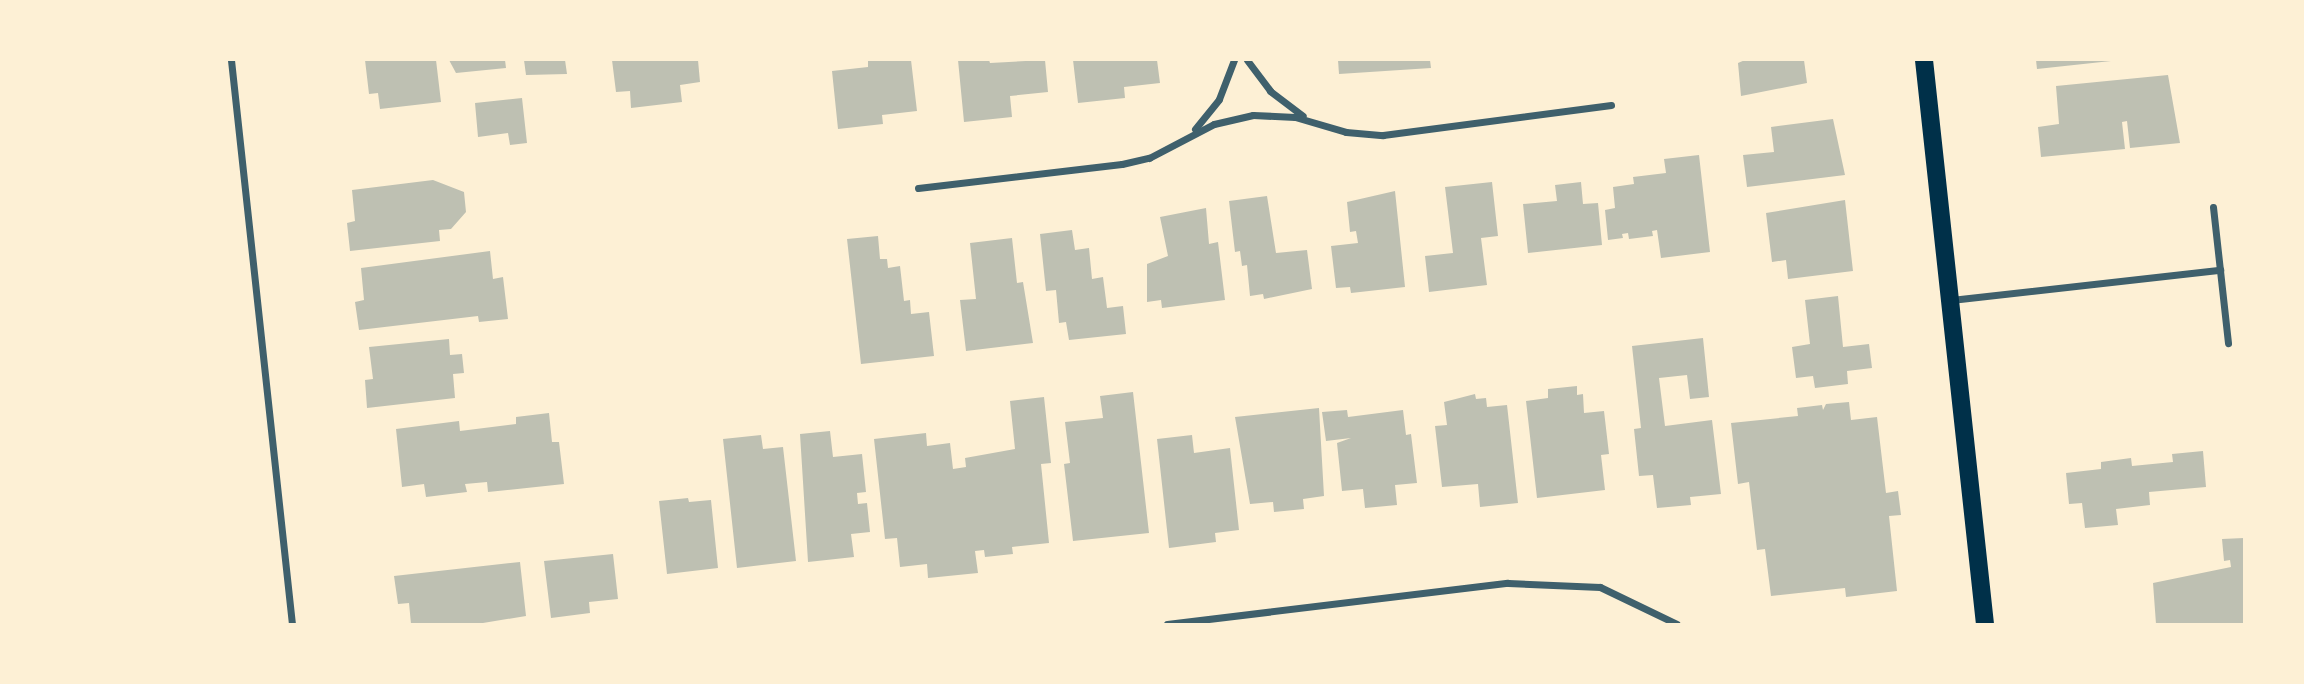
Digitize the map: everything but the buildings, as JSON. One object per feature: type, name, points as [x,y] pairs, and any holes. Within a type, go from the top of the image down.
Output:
[{"type":"main road","points":[[1924,60],[1985,625]]},
{"type":"street","points":[[231,60],[292,625]]},
{"type":"street","points":[[1181,141],[1215,106],[1234,60]]},
{"type":"street","points":[[1247,60],[1270,91],[1314,122]]},
{"type":"street","points":[[918,188],[1122,164],[1149,158],[1214,124],[1244,117],[1285,115],[1346,132],[1383,135],[1611,105]]},
{"type":"street","points":[[2213,207],[2228,344]]},
{"type":"street","points":[[1951,300],[2220,270]]},
{"type":"street","points":[[1167,625],[1508,583],[1600,587],[1677,625]]}]
